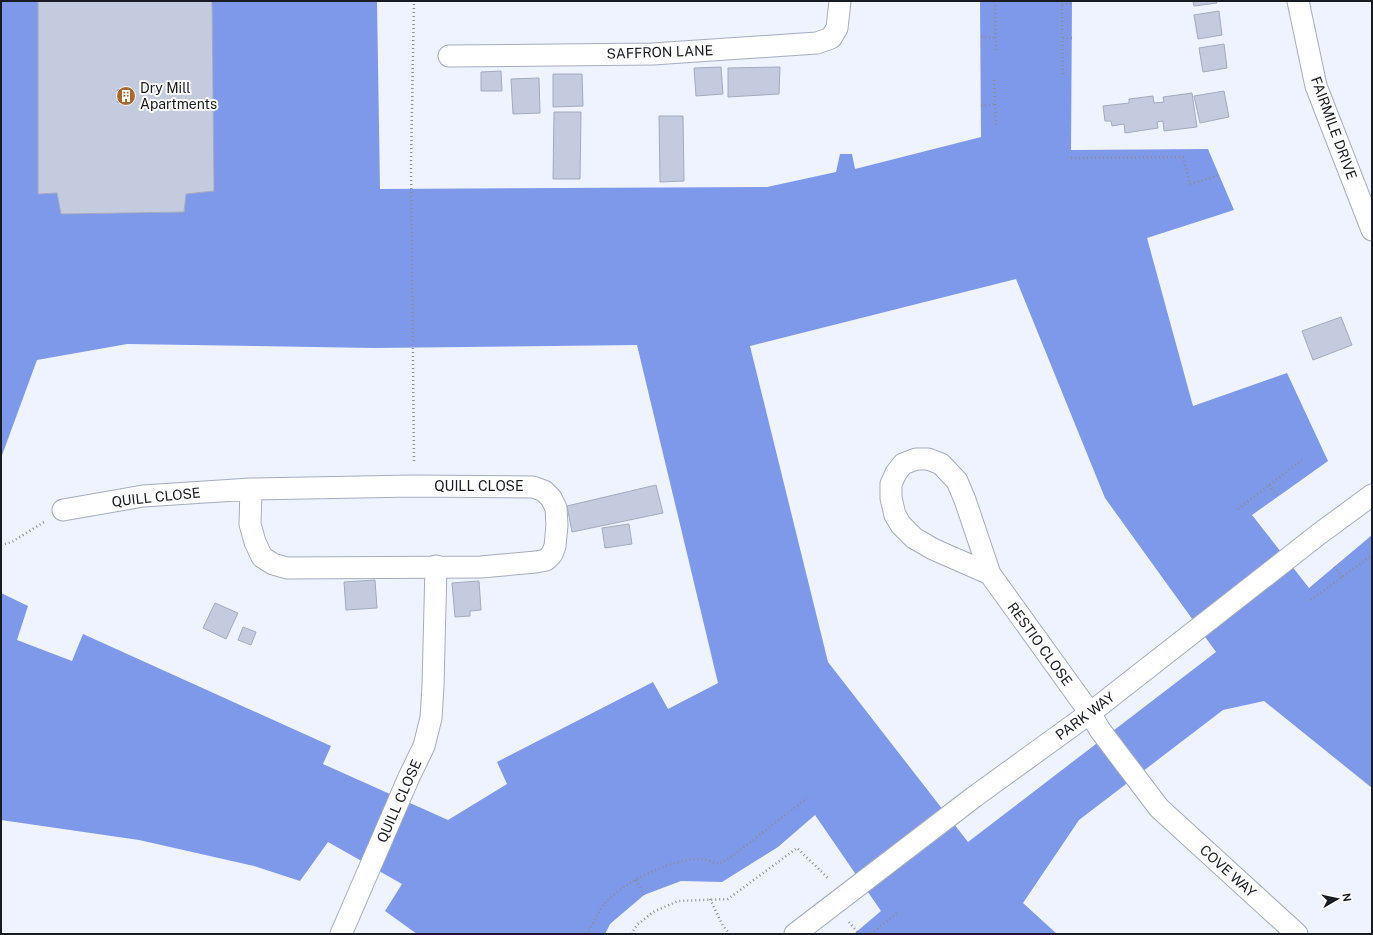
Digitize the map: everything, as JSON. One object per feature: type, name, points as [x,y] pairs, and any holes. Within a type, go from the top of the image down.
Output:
[{"type":"street","name":"SAFFRON LANE","points":[[449,56],[653,54],[817,43],[831,38],[837,28],[840,1]]},
{"type":"street","name":"FAIRMILE DRIVE","points":[[1298,1],[1316,86],[1372,230]]},
{"type":"street","name":"RESTIO CLOSE","points":[[990,574],[933,549],[914,538],[901,526],[895,515],[891,498],[891,484],[896,473],[903,464],[916,459],[928,459],[941,464],[957,481],[990,574],[1095,722],[1159,808]]},
{"type":"street","name":"QUILL CLOSE","points":[[62,510],[143,496],[251,488],[413,486],[533,487],[544,491],[551,498],[556,508],[557,525],[555,546],[552,554],[546,560],[481,567],[436,566],[287,568],[273,564],[262,558],[255,542],[250,524],[251,488]]},
{"type":"street","name":"PARK WAY","points":[[795,934],[974,797],[1095,722],[1188,637],[1319,534],[1372,495]]},
{"type":"street","name":"QUILL CLOSE","points":[[342,934],[362,884],[424,746],[430,718],[433,686],[436,566]]},
{"type":"street","name":"COVE WAY","points":[[1159,808],[1297,934]]},
{"type":"path","points":[[413,486],[414,375],[411,163],[414,1]]},
{"type":"path","points":[[995,1],[996,51]]},
{"type":"path","points":[[1064,77],[1062,3],[1072,4]]},
{"type":"path","points":[[981,37],[996,38]]},
{"type":"path","points":[[1063,38],[1072,38]]},
{"type":"path","points":[[994,80],[996,127]]},
{"type":"path","points":[[981,106],[995,104]]},
{"type":"path","points":[[1071,158],[1183,157],[1190,184],[1220,175]]},
{"type":"path","points":[[1238,509],[1302,460]]},
{"type":"path","points":[[1269,485],[1278,496]]},
{"type":"path","points":[[1,546],[12,542],[62,510]]},
{"type":"path","points":[[1311,600],[1372,555]]},
{"type":"path","points":[[1334,567],[1342,577]]},
{"type":"path","points":[[587,934],[606,903],[622,888],[658,869],[683,862],[701,859],[718,864],[730,858],[807,798]]},
{"type":"path","points":[[631,934],[637,925],[653,912],[678,901],[728,899],[797,848],[846,895],[850,913],[845,917],[859,934]]},
{"type":"path","points":[[636,880],[644,895]]},
{"type":"path","points":[[710,899],[723,926],[730,934]]},
{"type":"path","points":[[871,934],[898,913]]},
{"type":"water","points":[[1,1],[38,1],[38,194],[57,193],[61,214],[184,212],[186,194],[214,191],[212,1],[377,1],[380,189],[767,187],[836,172],[840,154],[852,154],[855,169],[981,137],[980,1],[1072,1],[1071,150],[1208,149],[1234,210],[1147,238],[1193,406],[1287,373],[1328,461],[1252,515],[1309,588],[1372,535],[1372,788],[1264,701],[1223,710],[1079,820],[1023,903],[1057,934],[854,934],[881,911],[815,815],[778,847],[722,882],[681,881],[644,895],[610,924],[605,934],[417,934],[385,911],[402,884],[328,842],[300,881],[254,866],[139,840],[1,820],[1,593],[28,606],[17,640],[72,661],[83,634],[331,746],[323,764],[448,820],[507,784],[497,762],[653,682],[668,709],[718,683],[637,345],[374,348],[127,344],[37,360],[1,458]],"holes":[[[1016,279],[1105,498],[1216,652],[968,842],[828,662],[750,346]]]},
{"type":"building","name":"Dry Mill Apartments","points":[[38,1],[212,1],[214,191],[186,194],[184,212],[61,214],[57,193],[38,194]]},
{"type":"building","points":[[1193,1],[1216,1],[1217,3],[1194,6]]},
{"type":"building","points":[[1219,11],[1222,35],[1198,39],[1194,15]]},
{"type":"building","points":[[1224,44],[1227,68],[1203,72],[1199,48]]},
{"type":"building","points":[[721,67],[723,94],[696,96],[694,68]]},
{"type":"building","points":[[780,67],[779,94],[728,97],[728,68]]},
{"type":"building","points":[[501,71],[502,91],[481,91],[481,72]]},
{"type":"building","points":[[553,74],[582,74],[583,106],[553,107]]},
{"type":"building","points":[[539,78],[540,113],[513,114],[511,79]]},
{"type":"building","points":[[1224,91],[1229,117],[1200,123],[1194,96]]},
{"type":"building","points":[[1192,93],[1197,127],[1164,131],[1163,121],[1157,122],[1158,128],[1125,133],[1124,124],[1112,126],[1111,121],[1105,121],[1103,106],[1129,103],[1129,99],[1153,96],[1154,103],[1164,102],[1163,97]]},
{"type":"building","points":[[554,112],[581,112],[580,179],[553,179]]},
{"type":"building","points":[[659,116],[683,116],[684,181],[660,182]]},
{"type":"building","points":[[1341,317],[1352,345],[1313,360],[1302,331]]},
{"type":"building","points":[[656,485],[663,513],[572,532],[567,506]]},
{"type":"building","points":[[629,524],[632,544],[605,548],[602,528]]},
{"type":"building","points":[[375,580],[377,608],[346,610],[344,582]]},
{"type":"building","points":[[479,581],[481,610],[470,611],[470,616],[455,617],[452,583]]},
{"type":"building","points":[[215,603],[238,613],[226,639],[203,628]]},
{"type":"building","points":[[243,627],[256,632],[251,645],[238,640]]},
{"type":"place","name":"Dry Mill Apartments","points":[[126,96]]}]
